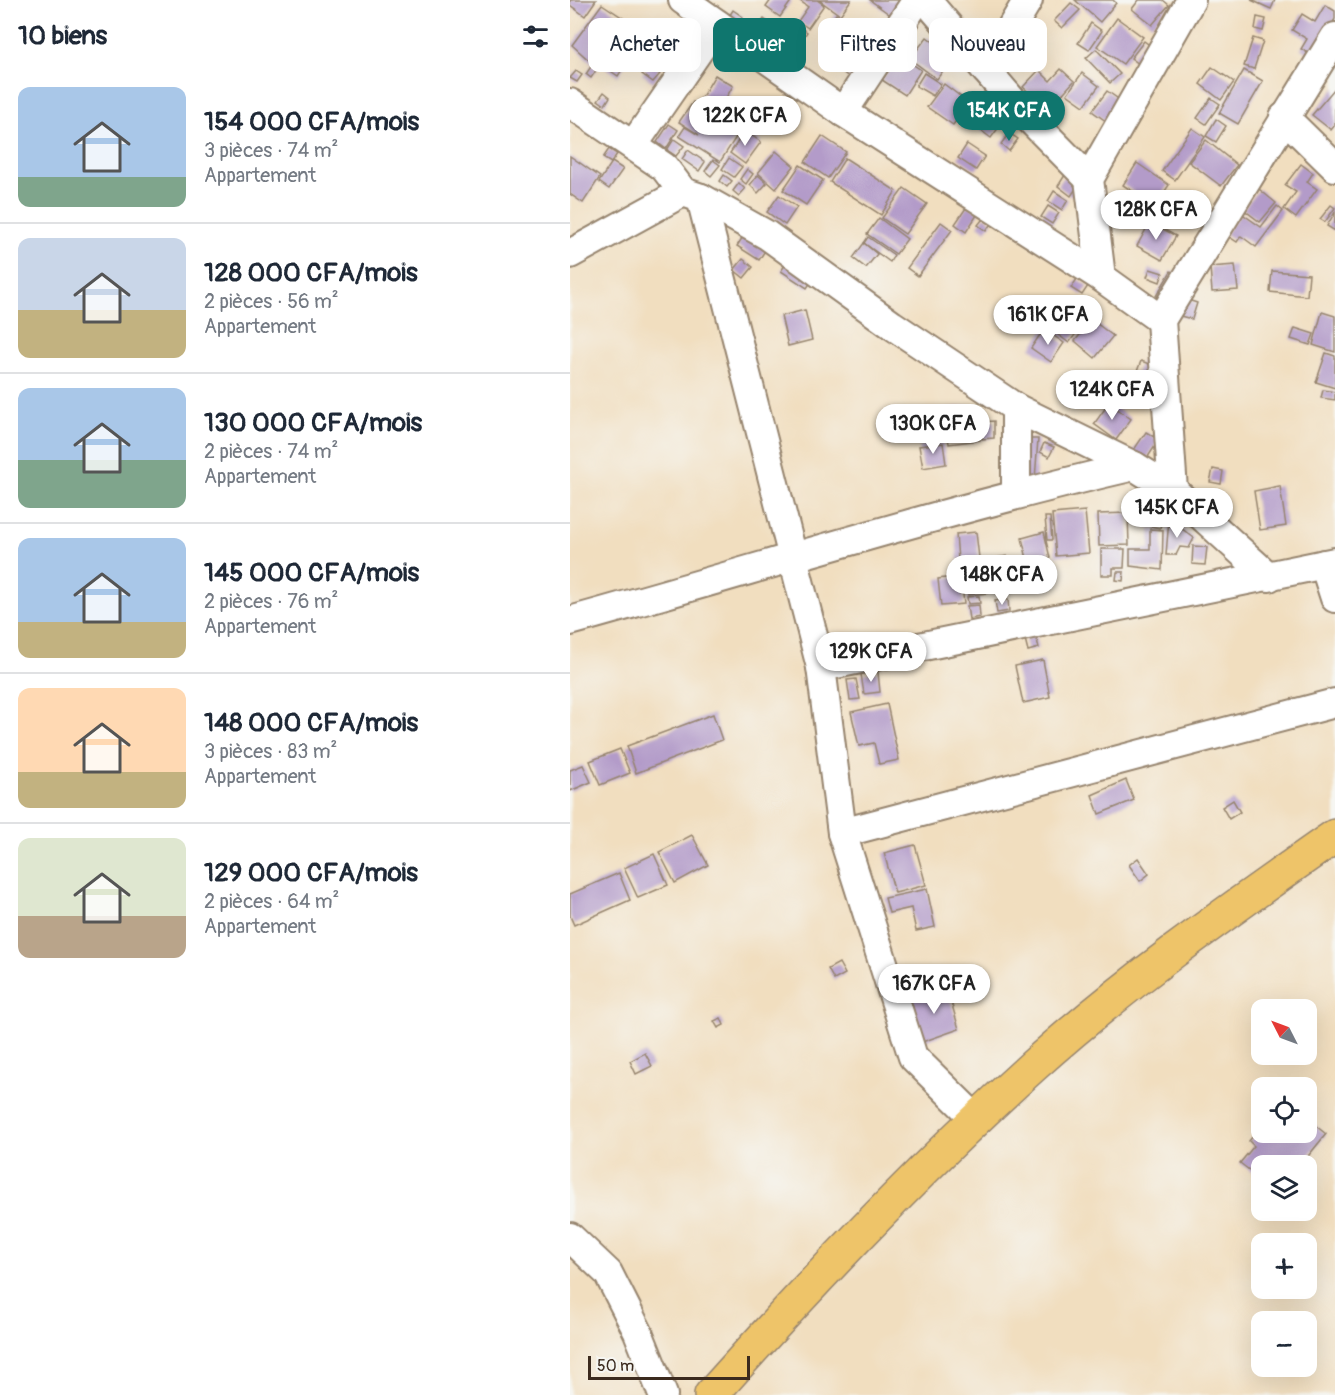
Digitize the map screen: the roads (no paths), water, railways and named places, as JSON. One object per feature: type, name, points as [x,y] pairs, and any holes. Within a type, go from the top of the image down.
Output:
[{"type":"highway","points":[[711,1395],[825,1268],[976,1119],[1034,1066],[1143,976],[1335,836]]},
{"type":"street","points":[[683,0],[713,21]]},
{"type":"street","points":[[843,112],[917,0]]},
{"type":"street","points":[[926,0],[941,18]]},
{"type":"street","points":[[1017,18],[1028,0]]},
{"type":"street","points":[[1089,179],[1191,0]]},
{"type":"street","points":[[634,144],[713,30]]},
{"type":"street","points":[[1173,490],[1161,320],[1335,37]]},
{"type":"street","points":[[786,72],[843,112],[1101,277],[1161,320]]},
{"type":"street","points":[[988,72],[1089,179],[1101,277]]},
{"type":"street","points":[[570,102],[634,144],[664,167],[692,195],[767,235],[892,325],[1016,408],[1134,466],[1173,490],[1269,577]]},
{"type":"street","points":[[1284,117],[1335,167]]},
{"type":"street","points":[[570,254],[692,195]]},
{"type":"street","points":[[692,195],[821,667],[842,833],[913,1057],[976,1119]]},
{"type":"street","points":[[1016,408],[1016,494]]},
{"type":"street","points":[[570,621],[1016,494],[1134,466]]},
{"type":"street","points":[[821,667],[1330,563],[1335,598]]},
{"type":"street","points":[[842,833],[1335,703]]},
{"type":"street","points":[[570,1237],[608,1274],[638,1332],[663,1395]]}]
